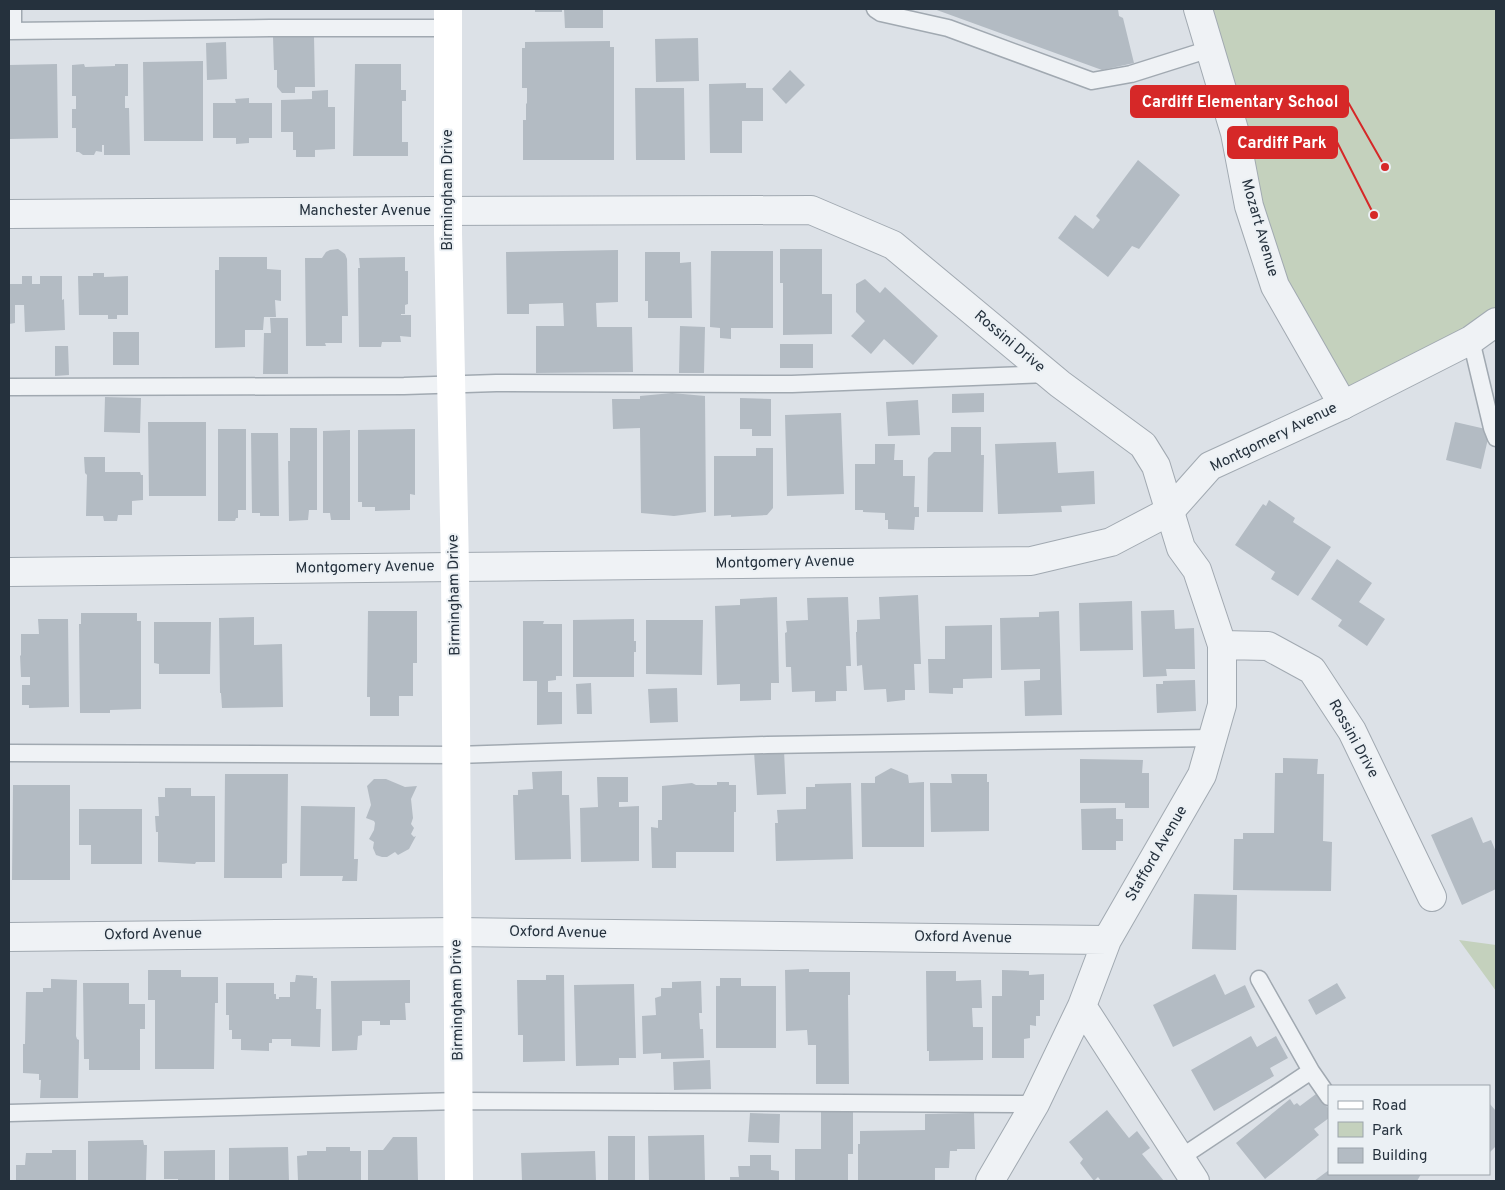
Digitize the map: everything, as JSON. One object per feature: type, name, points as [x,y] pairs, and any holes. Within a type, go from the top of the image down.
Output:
[{"type":"main road","name":"Birmingham Drive","points":[[448,18],[448,211],[455,567],[459,1181]]},
{"type":"street","name":"Mozart Avenue","points":[[1198,9],[1235,133],[1249,206],[1276,286],[1342,405]]},
{"type":"street","name":"Manchester Avenue","points":[[9,214],[810,210]]},
{"type":"street","name":"Rossini Drive","points":[[810,210],[893,245],[1048,374],[1143,445],[1156,466],[1170,511]]},
{"type":"street","name":"Montgomery Avenue","points":[[9,572],[1031,561],[1110,542],[1170,511],[1210,466],[1342,405],[1471,340],[1496,322]]},
{"type":"street","name":"Stafford Avenue","points":[[990,1181],[1036,1104],[1082,1006],[1107,940],[1202,775],[1222,705],[1222,645],[1197,570],[1181,548],[1170,511]]},
{"type":"street","name":"Rossini Drive","points":[[1222,645],[1268,646],[1312,670],[1352,731],[1432,898]]},
{"type":"street","name":"Oxford Avenue","points":[[9,937],[457,932],[1107,940]]},
{"type":"street","points":[[1082,1006],[1195,1181]]},
{"type":"lane","points":[[13,9],[11,31],[270,28],[448,18]]},
{"type":"lane","points":[[875,9],[948,28],[1092,81],[1130,74],[1210,49]]},
{"type":"lane","points":[[1471,340],[1496,438]]},
{"type":"lane","points":[[9,387],[404,386],[496,383],[792,384],[1048,374]]},
{"type":"lane","points":[[9,753],[456,755],[767,745],[1213,738]]},
{"type":"lane","points":[[1259,979],[1311,1071],[1328,1096]]},
{"type":"lane","points":[[1180,1158],[1311,1071]]},
{"type":"lane","points":[[9,1112],[459,1101],[1036,1104]]},
{"type":"green space","points":[[1198,9],[1496,9],[1496,322],[1345,401],[1305,343]]},
{"type":"green space","points":[[1459,940],[1496,945],[1496,991]]},
{"type":"building","points":[[535,9],[562,9],[562,12],[535,12]]},
{"type":"building","points":[[564,9],[603,9],[603,28],[565,28]]},
{"type":"building","points":[[934,9],[1118,9],[1119,16],[1123,18],[1134,63],[1102,70]]},
{"type":"building","points":[[314,36],[315,87],[295,87],[295,93],[282,93],[277,87],[277,70],[274,70],[273,37]]},
{"type":"building","points":[[698,38],[699,81],[656,82],[655,39]]},
{"type":"building","points":[[610,41],[610,47],[614,47],[614,160],[523,160],[523,120],[526,120],[527,104],[527,88],[522,88],[522,48],[525,48],[525,42]]},
{"type":"building","points":[[226,42],[227,79],[207,80],[206,43]]},
{"type":"building","points":[[203,61],[203,141],[144,141],[143,62]]},
{"type":"building","points":[[57,64],[58,138],[9,139],[9,65]]},
{"type":"building","points":[[84,64],[85,67],[128,64],[128,96],[125,96],[125,108],[129,108],[130,155],[104,155],[104,145],[102,145],[102,152],[96,151],[94,155],[83,155],[76,152],[76,128],[72,128],[72,109],[76,109],[76,96],[72,96],[72,65]]},
{"type":"building","points":[[355,64],[401,64],[401,90],[406,90],[406,101],[402,101],[402,142],[408,142],[408,156],[353,156]]},
{"type":"building","points":[[790,70],[805,85],[786,104],[772,89]]},
{"type":"building","points":[[746,83],[746,88],[763,88],[763,121],[742,121],[742,153],[710,153],[709,84]]},
{"type":"building","points":[[635,88],[684,88],[685,160],[636,160]]},
{"type":"building","points":[[328,90],[328,107],[335,107],[335,149],[315,150],[315,157],[296,157],[296,150],[293,150],[293,132],[281,132],[281,100],[312,99],[312,91]]},
{"type":"building","points":[[249,98],[249,103],[272,103],[272,138],[249,138],[249,143],[236,144],[236,138],[213,138],[213,103],[236,103],[235,99]]},
{"type":"building","points":[[1138,160],[1180,195],[1139,249],[1132,246],[1108,277],[1058,238],[1075,215],[1093,229],[1100,220],[1096,216]]},
{"type":"building","points":[[338,249],[345,254],[347,259],[348,316],[342,316],[342,343],[325,343],[326,346],[306,346],[305,258],[322,258],[326,252]]},
{"type":"building","points":[[780,249],[822,249],[822,294],[832,294],[832,334],[783,335],[783,283],[780,283]]},
{"type":"building","points":[[618,250],[618,302],[596,303],[597,327],[632,327],[633,372],[536,373],[536,326],[564,326],[563,303],[529,304],[529,314],[507,314],[506,252]]},
{"type":"building","points":[[711,251],[773,251],[773,328],[731,328],[731,339],[720,338],[720,328],[710,327]]},
{"type":"building","points":[[645,252],[680,252],[680,263],[691,262],[692,318],[648,318],[648,301],[645,301]]},
{"type":"building","points":[[219,257],[267,257],[267,269],[281,270],[281,301],[275,300],[276,317],[264,317],[263,330],[245,330],[245,347],[215,348],[215,270],[219,270]]},
{"type":"building","points":[[405,257],[405,271],[408,271],[408,304],[405,305],[405,314],[401,315],[411,315],[411,337],[400,336],[401,342],[382,342],[381,347],[359,347],[359,258]]},
{"type":"building","points":[[93,273],[104,273],[104,277],[128,276],[128,315],[117,315],[117,319],[108,319],[108,315],[79,315],[78,276],[93,276]]},
{"type":"building","points":[[22,276],[32,276],[32,284],[40,284],[40,276],[62,276],[65,330],[25,332],[24,305],[15,305],[15,323],[9,324],[9,284],[22,284]]},
{"type":"building","points":[[865,279],[880,293],[885,287],[938,336],[913,365],[884,339],[871,354],[851,336],[865,321],[856,312],[856,284]]},
{"type":"building","points":[[270,318],[288,318],[288,374],[263,374],[264,333],[271,333]]},
{"type":"building","points":[[680,326],[705,327],[704,373],[679,373]]},
{"type":"building","points":[[113,332],[139,332],[139,365],[113,365]]},
{"type":"building","points":[[780,344],[813,344],[813,368],[780,368]]},
{"type":"building","points":[[55,346],[68,346],[69,375],[55,376]]},
{"type":"building","points":[[672,393],[705,396],[706,512],[674,516],[641,513],[640,428],[613,429],[612,399],[640,399],[640,396]]},
{"type":"building","points":[[984,393],[984,412],[952,413],[952,394]]},
{"type":"building","points":[[105,397],[141,398],[140,433],[104,432]]},
{"type":"building","points":[[740,398],[771,399],[771,436],[752,436],[752,429],[740,429]]},
{"type":"building","points":[[918,400],[920,435],[888,436],[886,402]]},
{"type":"building","points":[[841,413],[844,494],[787,496],[785,415]]},
{"type":"building","points":[[148,422],[206,422],[206,496],[149,496]]},
{"type":"building","points":[[1455,422],[1490,430],[1481,469],[1446,460]]},
{"type":"building","points":[[951,427],[981,427],[981,455],[984,455],[983,512],[927,512],[928,458],[934,452],[951,452]]},
{"type":"building","points":[[290,428],[317,428],[317,510],[309,510],[308,520],[289,521],[288,461],[290,461]]},
{"type":"building","points":[[218,429],[246,429],[246,510],[238,510],[238,518],[235,521],[218,521]]},
{"type":"building","points":[[415,429],[415,495],[410,494],[410,510],[375,511],[375,507],[362,507],[362,502],[358,502],[358,430]]},
{"type":"building","points":[[350,430],[350,520],[331,520],[330,513],[323,513],[323,431]]},
{"type":"building","points":[[251,433],[278,433],[279,516],[260,516],[260,513],[252,513]]},
{"type":"building","points":[[1056,442],[1058,473],[1094,471],[1095,504],[1061,506],[1062,512],[998,514],[995,444]]},
{"type":"building","points":[[875,444],[895,444],[894,460],[903,460],[903,476],[915,476],[914,507],[919,507],[919,517],[915,517],[914,530],[888,529],[888,520],[885,520],[885,513],[855,510],[855,464],[875,464]]},
{"type":"building","points":[[756,448],[773,448],[773,508],[767,515],[714,516],[714,456],[756,456]]},
{"type":"building","points":[[84,457],[105,457],[105,472],[140,472],[143,475],[143,500],[132,501],[132,515],[118,515],[117,521],[104,521],[103,516],[86,516],[87,475],[85,473]]},
{"type":"building","points":[[1269,500],[1295,518],[1293,522],[1331,547],[1298,596],[1271,579],[1275,572],[1235,545],[1263,504],[1266,506]]},
{"type":"building","points":[[1337,559],[1372,583],[1359,602],[1385,619],[1367,646],[1338,626],[1342,620],[1311,599]]},
{"type":"building","points":[[918,595],[921,664],[914,664],[915,690],[905,690],[905,700],[887,702],[886,689],[864,690],[862,665],[857,666],[857,620],[880,619],[879,597]]},
{"type":"building","points":[[777,597],[779,683],[771,683],[771,700],[740,701],[740,684],[717,685],[715,606],[740,605],[740,599]]},
{"type":"building","points":[[848,597],[851,666],[846,666],[847,691],[836,691],[836,701],[815,702],[815,691],[792,692],[791,667],[786,667],[786,621],[808,620],[807,598]]},
{"type":"building","points":[[1132,601],[1133,650],[1080,651],[1079,603]]},
{"type":"building","points":[[1174,610],[1175,629],[1194,628],[1195,669],[1166,669],[1167,676],[1143,677],[1141,611]]},
{"type":"building","points":[[368,611],[417,611],[417,663],[413,663],[413,696],[399,696],[399,716],[370,716],[370,697],[367,697]]},
{"type":"building","points":[[1059,611],[1062,715],[1025,716],[1024,681],[1040,680],[1040,669],[1001,670],[1000,618],[1039,617],[1039,612]]},
{"type":"building","points":[[81,613],[137,613],[137,621],[141,621],[141,709],[110,710],[110,713],[80,713],[79,624],[81,624]]},
{"type":"building","points":[[254,617],[254,645],[282,644],[283,707],[222,708],[219,618]]},
{"type":"building","points":[[38,619],[68,619],[69,707],[29,708],[29,705],[22,705],[22,685],[30,685],[30,677],[21,677],[21,634],[39,634]]},
{"type":"building","points":[[634,619],[636,652],[634,652],[634,677],[573,677],[573,620]]},
{"type":"building","points":[[646,620],[703,620],[702,675],[646,674]]},
{"type":"building","points":[[523,621],[544,621],[543,624],[562,624],[562,676],[556,676],[556,680],[548,681],[548,692],[562,692],[562,724],[537,725],[537,681],[523,681]]},
{"type":"building","points":[[154,622],[211,622],[210,674],[159,674],[159,664],[154,663]]},
{"type":"building","points":[[992,625],[992,678],[963,679],[963,688],[953,688],[953,694],[929,693],[928,659],[945,659],[945,626]]},
{"type":"building","points":[[1195,680],[1196,711],[1157,713],[1156,684],[1163,684],[1163,681]]},
{"type":"building","points":[[591,683],[592,714],[577,714],[576,684]]},
{"type":"building","points":[[677,688],[678,722],[650,723],[648,689]]},
{"type":"building","points":[[784,750],[786,794],[757,795],[754,752]]},
{"type":"building","points":[[1283,758],[1318,759],[1317,774],[1324,774],[1323,841],[1332,842],[1331,891],[1233,890],[1234,839],[1243,839],[1243,833],[1274,833],[1275,773],[1283,773]]},
{"type":"building","points":[[1080,759],[1143,760],[1142,773],[1149,773],[1149,808],[1125,808],[1125,803],[1080,803]]},
{"type":"building","points":[[891,768],[908,775],[909,783],[924,782],[924,847],[862,847],[861,783],[875,783],[875,777]]},
{"type":"building","points":[[562,771],[562,795],[569,795],[571,859],[515,860],[513,795],[518,795],[518,790],[533,789],[532,772]]},
{"type":"building","points":[[225,774],[288,774],[287,863],[282,864],[282,878],[224,878]]},
{"type":"building","points":[[951,774],[987,774],[987,782],[989,782],[989,831],[931,832],[930,783],[952,783]]},
{"type":"building","points":[[597,777],[628,777],[628,802],[619,802],[619,807],[639,806],[639,861],[581,862],[580,808],[598,807]]},
{"type":"building","points":[[374,779],[386,779],[405,787],[417,786],[411,799],[413,818],[411,824],[414,828],[411,834],[414,837],[416,836],[409,849],[398,855],[395,852],[387,857],[376,855],[373,848],[374,842],[369,839],[374,830],[375,823],[366,818],[371,805],[367,786]]},
{"type":"building","points":[[717,782],[729,782],[729,785],[736,785],[734,852],[676,852],[676,868],[652,868],[651,827],[658,828],[658,820],[662,820],[662,786],[692,783],[696,785],[717,785]]},
{"type":"building","points":[[851,783],[853,859],[776,861],[775,823],[778,823],[777,810],[806,809],[806,787],[815,787],[815,784]]},
{"type":"building","points":[[13,785],[70,785],[70,880],[12,880]]},
{"type":"building","points":[[165,788],[191,788],[191,796],[215,796],[215,862],[196,862],[195,864],[158,862],[158,832],[156,832],[155,816],[159,816],[158,797],[165,797]]},
{"type":"building","points":[[301,806],[355,807],[354,859],[358,859],[357,881],[342,881],[343,876],[300,876]]},
{"type":"building","points":[[1116,808],[1116,819],[1123,819],[1123,841],[1116,841],[1116,850],[1082,850],[1081,809]]},
{"type":"building","points":[[79,809],[142,809],[142,864],[91,864],[91,845],[79,845]]},
{"type":"building","points":[[1472,817],[1483,843],[1491,840],[1496,852],[1496,889],[1462,905],[1431,835]]},
{"type":"building","points":[[1194,894],[1237,895],[1236,950],[1192,949]]},
{"type":"building","points":[[809,969],[809,972],[850,972],[850,995],[848,995],[849,1084],[816,1084],[816,1045],[808,1045],[807,1030],[786,1031],[785,970]]},
{"type":"building","points":[[148,970],[181,970],[181,977],[218,977],[218,1003],[215,1003],[214,1069],[155,1069],[155,1000],[148,1000]]},
{"type":"building","points":[[1002,970],[1029,971],[1029,975],[1044,974],[1044,1000],[1040,1000],[1040,1016],[1036,1016],[1036,1026],[1030,1025],[1030,1038],[1024,1039],[1024,1058],[992,1058],[992,996],[1002,996]]},
{"type":"building","points":[[926,971],[956,971],[956,981],[981,980],[982,1008],[972,1008],[973,1027],[983,1027],[983,1060],[929,1061],[929,1051],[927,1051]]},
{"type":"building","points":[[1215,974],[1225,995],[1245,985],[1255,1007],[1173,1047],[1153,1005]]},
{"type":"building","points":[[296,975],[317,978],[316,1009],[321,1009],[320,1047],[291,1046],[291,1039],[272,1039],[272,1043],[269,1043],[269,1051],[241,1050],[241,1039],[232,1039],[232,1030],[229,1030],[229,1015],[226,1015],[226,983],[274,983],[274,994],[276,994],[276,999],[279,999],[279,997],[290,997],[290,982],[295,982]]},
{"type":"building","points":[[546,975],[564,975],[565,1061],[523,1062],[523,1035],[518,1035],[517,980],[546,980]]},
{"type":"building","points":[[720,978],[741,978],[741,986],[776,986],[776,1048],[716,1048],[716,986],[720,986]]},
{"type":"building","points":[[51,979],[77,980],[78,1098],[40,1098],[41,1080],[39,1080],[39,1074],[23,1073],[26,992],[43,992],[43,988],[51,988]]},
{"type":"building","points":[[410,980],[410,1003],[405,1003],[406,1020],[390,1020],[390,1025],[380,1025],[380,1021],[362,1021],[362,1035],[358,1036],[357,1050],[332,1051],[331,981]]},
{"type":"building","points":[[701,981],[702,1013],[699,1013],[700,1029],[703,1029],[704,1058],[661,1059],[661,1053],[643,1054],[642,1016],[656,1015],[655,998],[661,996],[661,988],[672,988],[672,982]]},
{"type":"building","points":[[83,983],[129,983],[129,1004],[145,1004],[145,1029],[140,1029],[140,1070],[89,1070],[89,1059],[84,1059]]},
{"type":"building","points":[[1337,983],[1346,998],[1316,1015],[1308,1000]]},
{"type":"building","points":[[634,984],[636,1058],[619,1058],[619,1065],[576,1066],[574,985]]},
{"type":"building","points":[[1251,1036],[1257,1047],[1276,1036],[1288,1058],[1270,1068],[1274,1076],[1214,1111],[1191,1070]]},
{"type":"building","points":[[710,1060],[711,1089],[674,1090],[673,1062]]},
{"type":"building","points":[[1316,1094],[1328,1108],[1328,1119],[1314,1129],[1319,1135],[1265,1179],[1236,1143],[1290,1099],[1294,1105],[1297,1103],[1300,1106]]},
{"type":"building","points":[[1490,1104],[1496,1111],[1496,1146],[1490,1152]]},
{"type":"building","points":[[1107,1110],[1129,1138],[1137,1131],[1150,1148],[1142,1154],[1164,1181],[1101,1181],[1098,1177],[1094,1181],[1080,1163],[1083,1159],[1069,1142]]},
{"type":"building","points":[[821,1111],[853,1111],[853,1154],[848,1154],[848,1181],[795,1181],[795,1149],[821,1149]]},
{"type":"building","points":[[750,1113],[780,1114],[779,1143],[748,1142]]},
{"type":"building","points":[[974,1113],[975,1149],[950,1151],[949,1168],[935,1168],[935,1181],[858,1181],[860,1131],[925,1130],[925,1114]]},
{"type":"building","points":[[704,1135],[705,1181],[649,1181],[648,1136]]},
{"type":"building","points":[[608,1136],[635,1136],[635,1181],[608,1181]]},
{"type":"building","points":[[393,1137],[417,1137],[418,1181],[368,1181],[368,1150],[383,1150]]},
{"type":"building","points":[[143,1140],[144,1145],[147,1145],[146,1181],[88,1181],[88,1141]]},
{"type":"building","points":[[288,1147],[289,1181],[229,1181],[229,1148]]},
{"type":"building","points":[[326,1147],[350,1147],[350,1151],[361,1151],[361,1181],[298,1181],[297,1156],[307,1155],[307,1151],[326,1151]]},
{"type":"building","points":[[52,1150],[76,1150],[76,1181],[16,1181],[16,1165],[25,1165],[26,1153],[52,1153]]},
{"type":"building","points":[[215,1150],[215,1181],[164,1179],[164,1151]]},
{"type":"building","points":[[595,1151],[596,1181],[522,1181],[521,1153]]},
{"type":"building","points":[[750,1155],[771,1155],[771,1170],[779,1171],[779,1181],[730,1181],[730,1177],[739,1177],[738,1166],[750,1166]]},
{"type":"building","points":[[1328,1171],[1328,1175],[1420,1175],[1417,1181],[1314,1181]]},
{"type":"place","name":"Cardiff Elementary School","points":[[1385,167]]},
{"type":"place","name":"Cardiff Park","points":[[1374,215]]}]
